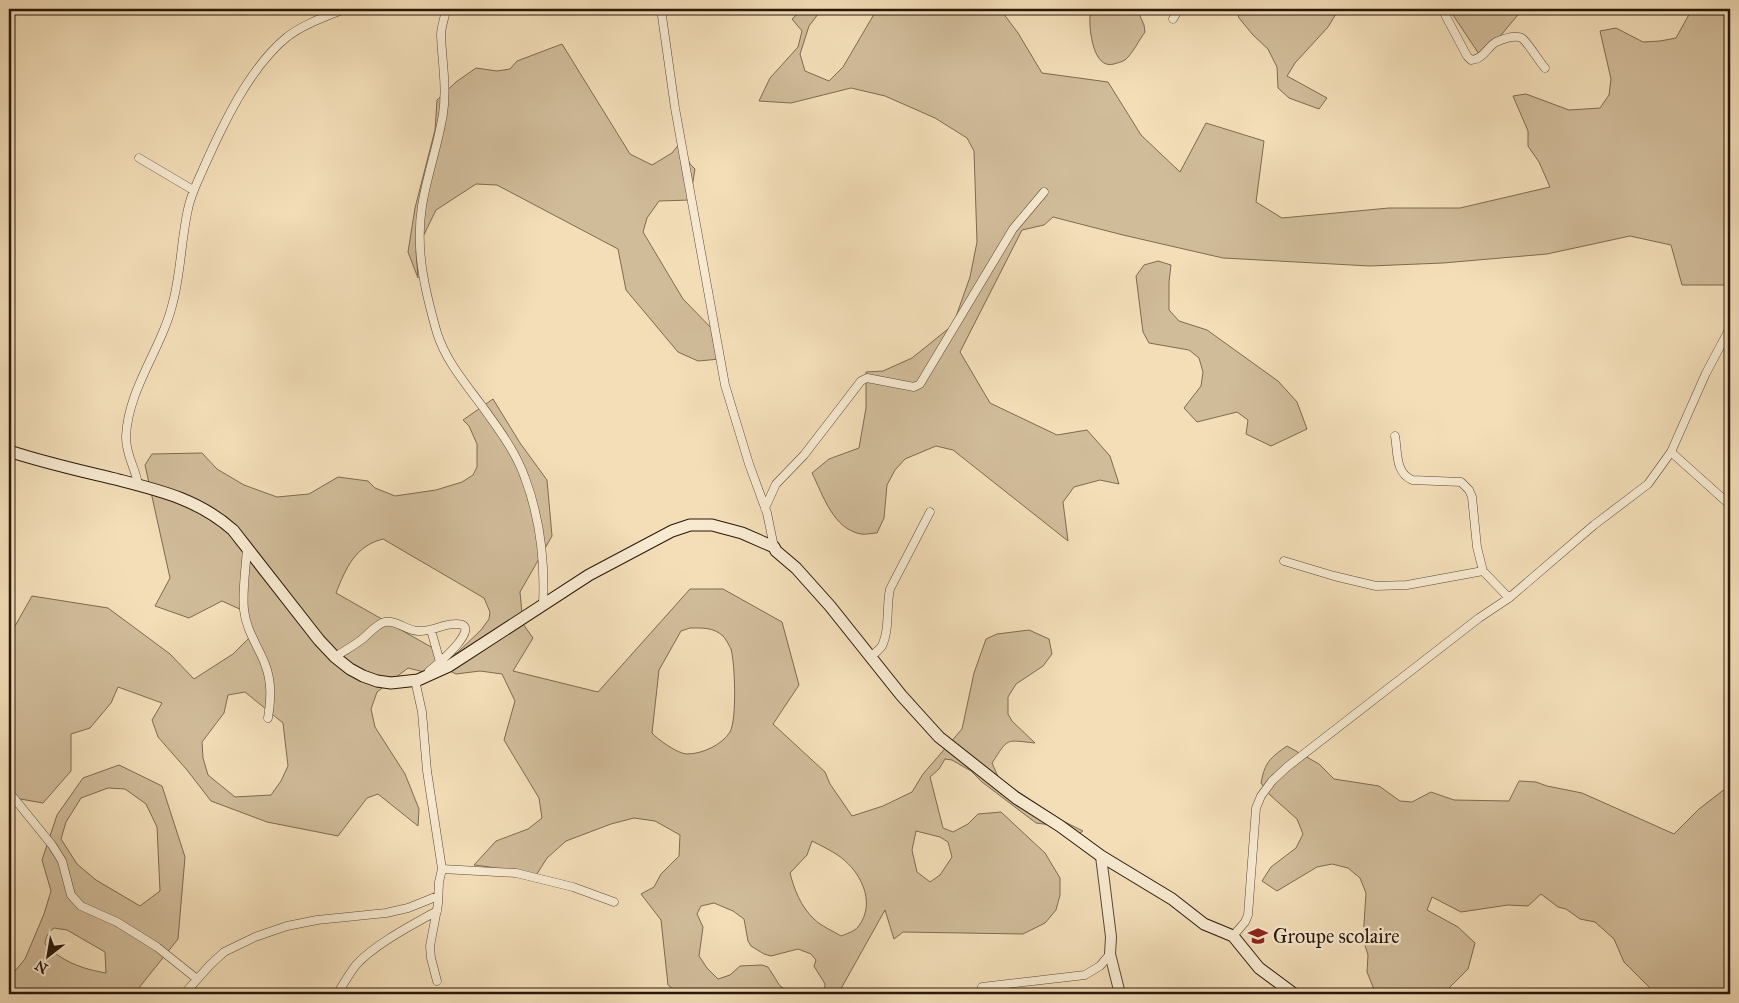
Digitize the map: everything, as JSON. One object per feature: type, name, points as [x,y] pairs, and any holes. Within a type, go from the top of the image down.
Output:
[{"type":"main road","points":[[9,451],[177,496],[200,506],[233,530],[318,640],[336,657],[350,669],[376,681],[390,683],[417,680],[449,666],[589,576],[672,531],[690,525],[712,525],[728,528],[774,547],[776,551],[796,568],[824,600],[901,696],[939,737],[1016,798],[1060,826],[1101,856],[1172,899],[1204,924],[1232,936],[1259,968],[1294,994]]},
{"type":"street","points":[[138,485],[127,449],[128,422],[139,384],[173,304],[183,234],[193,190],[218,134],[266,58],[285,39],[299,29],[344,9]]},
{"type":"street","points":[[446,9],[441,33],[444,63],[443,112],[422,206],[420,261],[423,282],[438,334],[447,355],[461,379],[482,405],[511,448],[525,477],[542,543],[543,604]]},
{"type":"street","points":[[661,9],[675,108],[725,385],[765,508],[774,547]]},
{"type":"street","points":[[1173,19],[1179,9]]},
{"type":"street","points":[[1442,9],[1471,60],[1486,53],[1495,42],[1516,36],[1522,38],[1545,68]]},
{"type":"street","points":[[139,158],[193,190]]},
{"type":"street","points":[[765,508],[776,484],[804,455],[861,381],[867,378],[914,387],[920,384],[1014,229],[1044,192]]},
{"type":"street","points":[[1232,936],[1245,922],[1248,915],[1256,808],[1261,796],[1272,781],[1373,699],[1479,618],[1509,598],[1594,525],[1648,484],[1671,452],[1706,372],[1730,328]]},
{"type":"street","points":[[1395,436],[1400,471],[1406,477],[1412,480],[1461,482],[1469,490],[1472,497],[1477,547],[1483,571],[1509,598]]},
{"type":"street","points":[[1671,452],[1730,505]]},
{"type":"street","points":[[870,657],[881,647],[886,632],[887,602],[890,589],[930,512]]},
{"type":"street","points":[[247,547],[244,611],[251,636],[265,664],[270,685],[271,703],[268,718]]},
{"type":"street","points":[[1284,561],[1376,586],[1406,585],[1483,571]]},
{"type":"street","points":[[336,657],[379,625],[386,622],[393,622],[408,630],[419,632],[457,623],[465,628],[463,637],[440,662],[417,680],[430,796],[442,869],[430,946],[430,958],[437,981]]},
{"type":"street","points":[[431,630],[440,662]]},
{"type":"street","points":[[9,792],[52,845],[62,861],[71,894],[81,906],[117,922],[157,947],[197,979]]},
{"type":"street","points":[[1101,856],[1111,937],[1110,954],[1120,994]]},
{"type":"street","points":[[442,869],[516,873],[573,887],[614,902]]},
{"type":"street","points":[[184,994],[224,952],[255,937],[287,926],[317,920],[386,913],[408,908],[438,896]]},
{"type":"street","points":[[337,994],[355,967],[364,958],[403,930],[437,910]]},
{"type":"street","points":[[982,987],[1085,975],[1100,966],[1110,954]]},
{"type":"shaded area","points":[[803,9],[822,9],[809,26],[800,54],[805,71],[829,81],[843,67],[873,16],[875,9],[1000,9],[1018,33],[1042,73],[1108,82],[1141,135],[1180,172],[1206,123],[1264,141],[1256,202],[1282,218],[1389,208],[1460,208],[1550,187],[1539,162],[1528,146],[1528,131],[1513,96],[1526,94],[1569,110],[1600,108],[1609,95],[1611,79],[1600,31],[1616,28],[1643,42],[1660,41],[1676,38],[1692,9],[1730,9],[1730,287],[1725,285],[1682,285],[1671,245],[1630,236],[1547,254],[1443,263],[1370,266],[1223,258],[1053,217],[1044,225],[1022,230],[960,352],[990,403],[1057,435],[1087,430],[1110,456],[1119,484],[1100,480],[1074,487],[1063,502],[1068,541],[953,450],[936,446],[905,459],[895,470],[887,485],[884,518],[877,533],[861,534],[851,531],[836,518],[825,501],[812,473],[829,459],[859,448],[866,408],[866,372],[883,371],[912,358],[953,325],[970,277],[977,242],[974,151],[967,138],[935,118],[885,96],[851,88],[791,103],[759,101],[770,78],[798,47],[802,31],[792,19]]},
{"type":"shaded area","points":[[1098,9],[1137,9],[1145,32],[1131,54],[1124,61],[1107,64],[1101,61],[1097,55],[1090,30],[1090,16]]},
{"type":"shaded area","points":[[1236,9],[1339,9],[1328,27],[1295,63],[1287,76],[1327,98],[1319,109],[1289,98],[1278,88],[1277,67],[1268,49],[1239,18]]},
{"type":"shaded area","points":[[1452,9],[1544,9],[1522,10],[1486,53],[1483,60],[1453,15]]},
{"type":"shaded area","points":[[562,44],[630,154],[652,165],[672,153],[680,143],[690,164],[695,169],[690,200],[659,201],[647,218],[643,232],[683,299],[718,335],[720,359],[698,361],[678,352],[626,290],[618,249],[497,185],[476,184],[436,210],[416,251],[418,278],[408,252],[415,208],[435,130],[437,100],[456,82],[476,68],[497,71],[510,69],[517,61]]},
{"type":"shaded area","points":[[1158,261],[1171,265],[1169,310],[1179,321],[1207,330],[1278,381],[1297,402],[1307,429],[1271,446],[1246,434],[1248,420],[1237,412],[1197,422],[1184,408],[1201,386],[1203,372],[1199,358],[1189,350],[1149,343],[1143,332],[1136,276],[1144,265]]},
{"type":"shaded area","points":[[493,399],[520,443],[547,480],[552,536],[520,592],[523,624],[533,638],[513,671],[598,692],[690,589],[723,589],[782,622],[799,685],[773,724],[825,772],[830,784],[852,816],[883,806],[912,792],[923,774],[962,729],[974,673],[986,639],[997,634],[1029,630],[1049,639],[1052,654],[1043,666],[1016,684],[1008,697],[1008,714],[1012,721],[1035,743],[1009,742],[1005,744],[992,763],[999,779],[1063,821],[1083,831],[1077,835],[1059,826],[1036,823],[982,782],[971,771],[952,760],[945,759],[939,769],[930,777],[943,828],[953,832],[968,824],[978,814],[1001,812],[1045,853],[1060,878],[1060,895],[1056,910],[1045,923],[1023,934],[903,932],[894,939],[885,910],[838,994],[824,994],[825,984],[814,966],[816,960],[811,954],[798,949],[771,956],[764,954],[751,946],[748,941],[744,919],[733,911],[714,903],[701,906],[697,914],[703,927],[699,956],[707,968],[718,979],[730,975],[740,966],[762,965],[768,967],[780,986],[793,994],[679,994],[668,985],[661,920],[641,894],[654,887],[661,874],[679,856],[680,835],[655,821],[634,818],[611,824],[566,841],[547,858],[535,877],[474,865],[496,841],[528,829],[542,818],[539,798],[504,740],[515,701],[502,674],[480,671],[456,674],[442,667],[424,672],[408,668],[377,692],[371,709],[375,727],[405,774],[419,809],[418,826],[378,794],[367,798],[338,836],[267,822],[211,801],[158,737],[152,720],[162,703],[118,687],[111,703],[90,728],[71,734],[71,771],[43,803],[9,797],[9,630],[15,626],[32,596],[108,608],[170,654],[194,679],[233,654],[251,636],[244,611],[222,601],[189,618],[155,606],[170,578],[145,465],[152,454],[202,453],[217,469],[244,485],[277,497],[309,494],[338,477],[368,481],[375,488],[395,496],[436,490],[462,482],[473,475],[477,467],[477,444],[469,426],[463,420]],"holes":[[[383,539],[484,598],[490,612],[489,619],[481,630],[457,653],[447,656],[336,593],[353,559],[373,542]],[[690,628],[703,628],[719,633],[724,637],[731,649],[734,666],[734,716],[730,732],[717,745],[693,754],[678,752],[652,733],[659,670],[681,631]],[[245,692],[283,723],[288,766],[281,781],[271,795],[235,797],[208,775],[203,758],[202,742],[224,713],[228,695]],[[916,831],[940,837],[948,842],[952,857],[940,875],[930,882],[917,872],[912,850]],[[812,841],[844,860],[858,877],[866,897],[864,917],[858,927],[841,936],[817,922],[802,903],[790,873],[807,855]]]},
{"type":"shaded area","points":[[1287,746],[1319,764],[1334,779],[1379,786],[1400,801],[1412,802],[1431,792],[1454,800],[1509,801],[1519,781],[1536,782],[1582,793],[1674,834],[1699,809],[1730,785],[1730,994],[1656,994],[1624,962],[1614,939],[1595,922],[1580,919],[1566,909],[1558,907],[1541,894],[1528,906],[1508,905],[1461,912],[1432,897],[1427,910],[1458,927],[1475,943],[1468,969],[1443,994],[1379,994],[1373,987],[1367,972],[1368,955],[1363,939],[1366,893],[1360,878],[1348,868],[1332,864],[1317,867],[1277,891],[1262,881],[1271,867],[1296,848],[1303,834],[1297,819],[1270,795],[1261,783],[1264,770],[1269,761]]},
{"type":"shaded area","points":[[119,765],[162,786],[185,857],[178,939],[134,994],[9,994],[9,978],[25,959],[44,914],[51,891],[42,860],[57,815],[83,778]],"holes":[[[108,788],[125,789],[146,804],[157,827],[160,891],[140,906],[96,880],[77,864],[61,839],[66,822],[81,798]],[[54,928],[67,930],[105,952],[106,973],[73,964],[58,956],[45,944],[50,931]]]},
{"type":"place","name":"Groupe scolaire","points":[[1258,936]]}]
